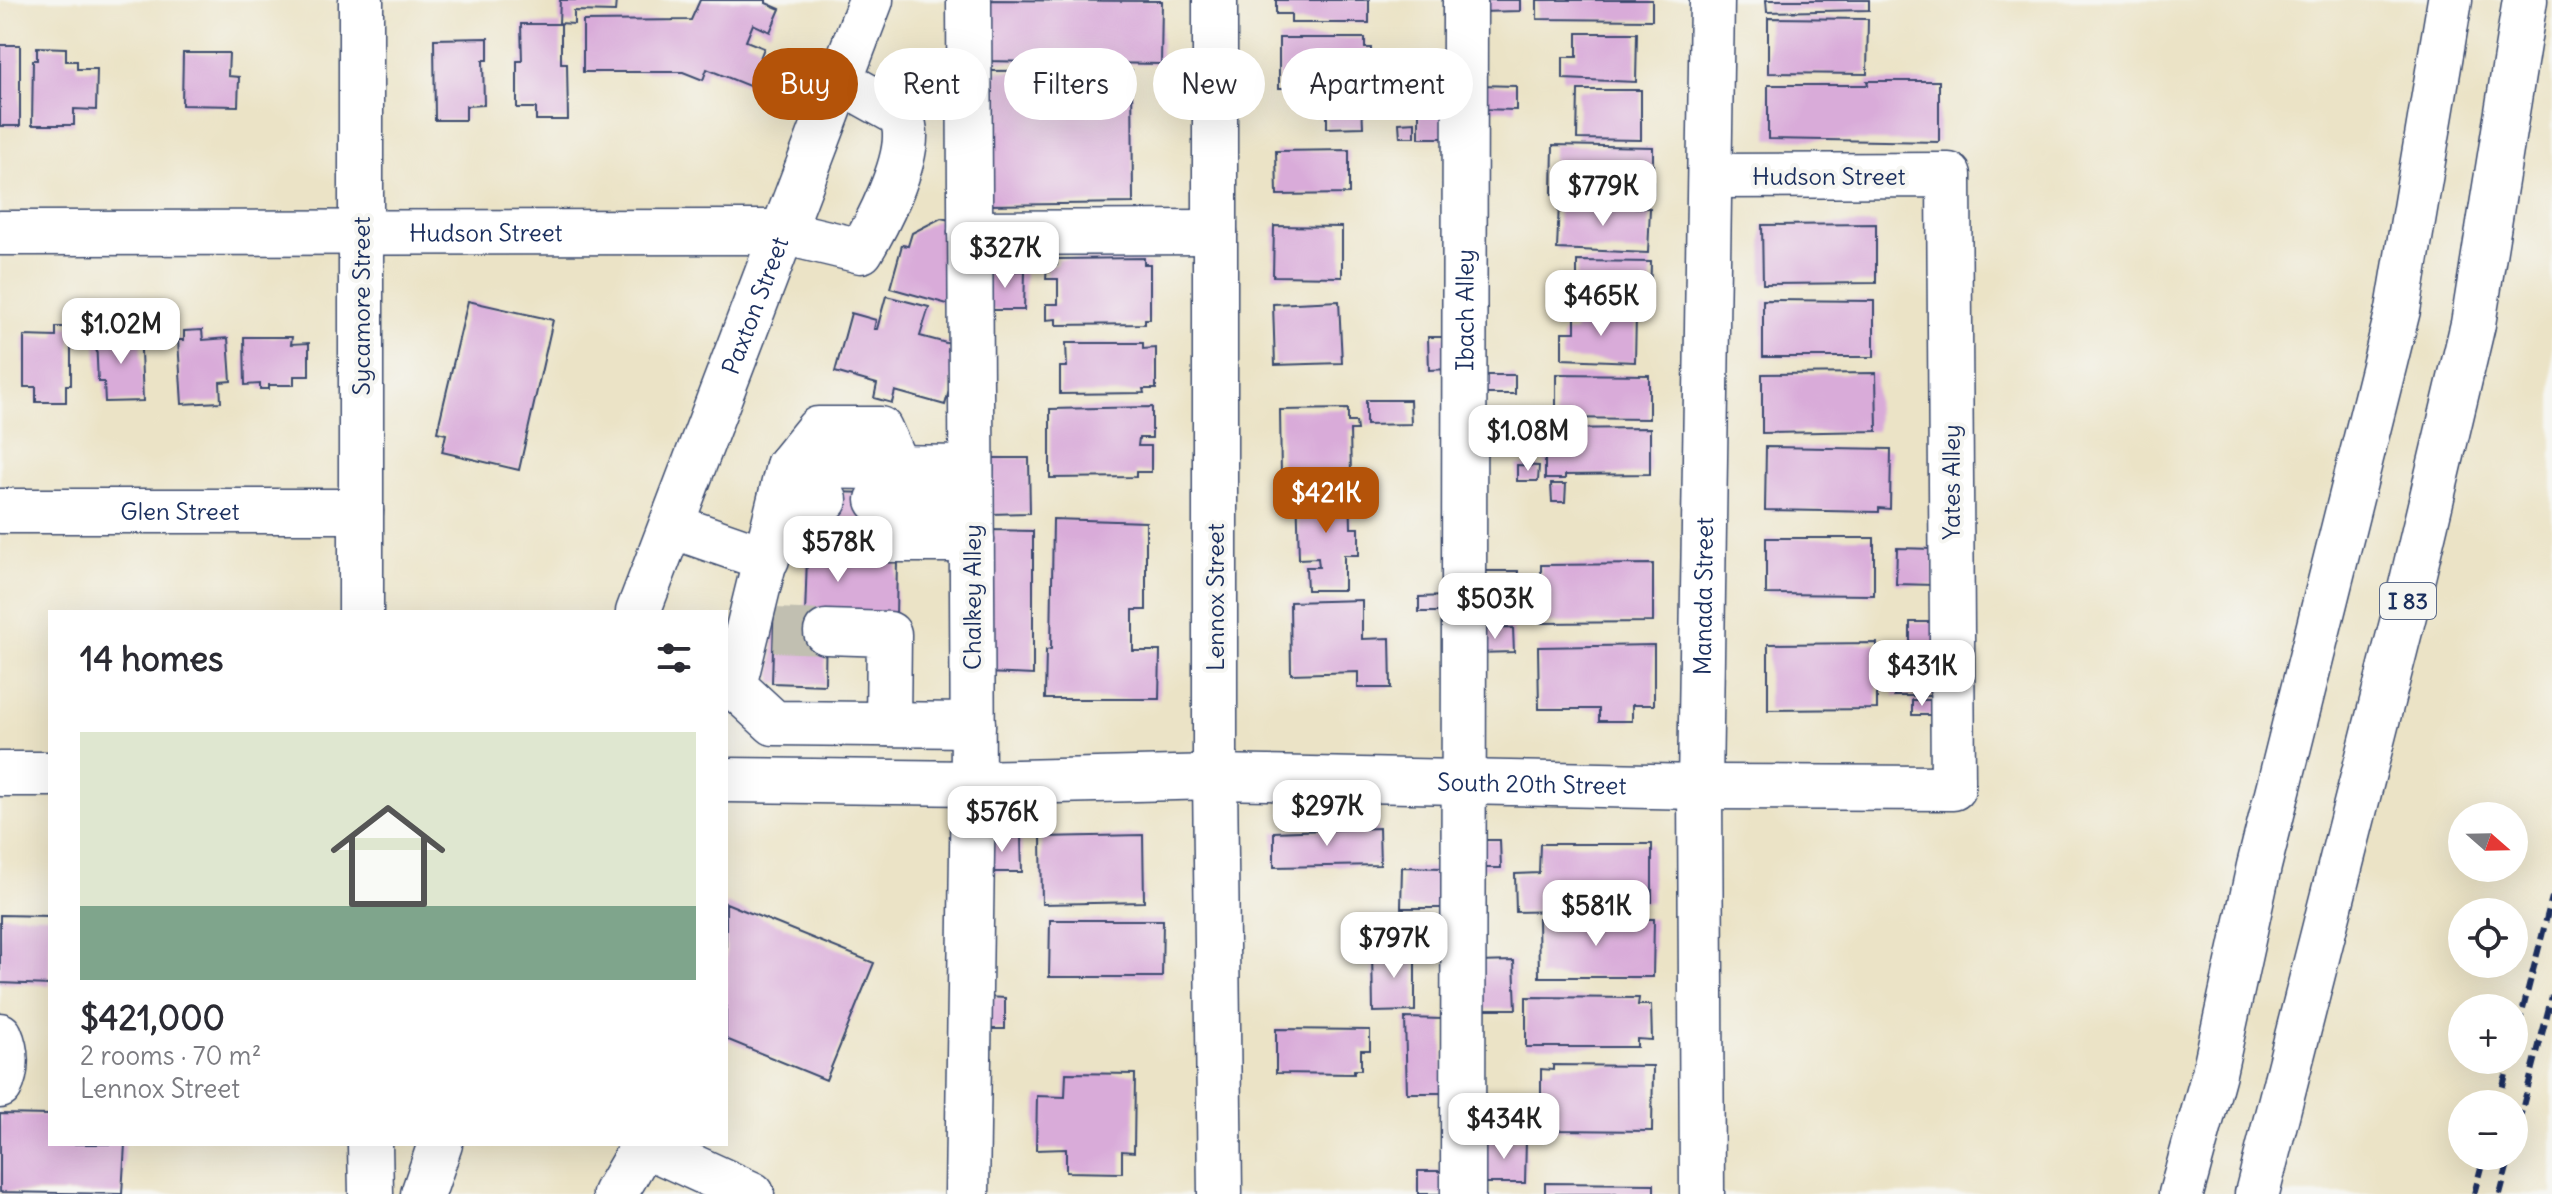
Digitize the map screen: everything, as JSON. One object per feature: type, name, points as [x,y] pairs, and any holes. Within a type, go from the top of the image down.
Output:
[{"type":"main road","name":"Sycamore Street","points":[[361,0],[361,610]]},
{"type":"main road","name":"Paxton Street","points":[[853,48],[871,0]]},
{"type":"main road","name":"Chalkey Alley","points":[[967,1194],[973,783],[969,0]]},
{"type":"main road","name":"Lennox Street","points":[[1215,0],[1215,777],[1220,1194]]},
{"type":"main road","name":"Ibach Alley","points":[[1463,1194],[1465,0]]},
{"type":"main road","name":"Manada Street","points":[[1702,1194],[1700,787],[1712,0]]},
{"type":"main road","points":[[2181,1194],[2214,1073],[2259,866],[2398,310],[2450,0]]},
{"type":"main road","name":"I 83","points":[[2257,1194],[2401,626],[2473,324],[2525,0]]},
{"type":"main road","name":"Hudson Street","points":[[0,233],[782,232],[861,251],[877,225],[900,163],[905,134],[901,115],[858,91]]},
{"type":"main road","name":"Paxton Street","points":[[639,610],[825,120]]},
{"type":"main road","name":"Hudson Street","points":[[1710,176],[1949,175]]},
{"type":"main road","name":"Yates Alley","points":[[1949,175],[1953,788]]},
{"type":"main road","points":[[970,233],[1215,232]]},
{"type":"main road","points":[[672,526],[884,502],[971,483]]},
{"type":"main road","points":[[884,502],[972,540]]},
{"type":"main road","name":"Glen Street","points":[[0,511],[361,511]]},
{"type":"main road","points":[[777,516],[825,519]]},
{"type":"main road","points":[[777,516],[759,642],[734,686],[774,723],[973,725]]},
{"type":"main road","points":[[825,644],[889,634],[888,724]]},
{"type":"main road","points":[[0,774],[48,774]]},
{"type":"main road","name":"South 20th Street","points":[[728,780],[973,783],[1215,777],[1700,787],[1953,788]]},
{"type":"main road","points":[[0,1035],[6,1048],[4,1077],[0,1086]]},
{"type":"main road","points":[[370,1146],[371,1194]]},
{"type":"main road","points":[[423,1194],[439,1146]]},
{"type":"main road","points":[[615,1194],[642,1146]]},
{"type":"main road","points":[[647,1146],[752,1194]]},
{"type":"building","points":[[560,0],[616,0],[615,12],[574,11],[574,24],[559,23]]},
{"type":"building","points":[[700,0],[766,0],[766,3],[780,9],[770,32],[753,24],[746,41],[764,48],[752,48],[749,86],[707,69],[703,80],[683,72],[583,72],[583,21],[691,20]]},
{"type":"building","points":[[982,0],[1162,1],[1161,48],[1153,48],[1153,64],[1137,64],[1137,48],[1004,48],[1004,61],[988,61],[988,48],[984,48]]},
{"type":"building","points":[[1276,0],[1369,0],[1369,23],[1291,23],[1291,14],[1276,14]]},
{"type":"building","points":[[1479,0],[1520,0],[1520,11],[1479,12]]},
{"type":"building","points":[[1537,0],[1652,0],[1652,20],[1537,19]]},
{"type":"building","points":[[1766,0],[1869,0],[1869,10],[1767,12]]},
{"type":"building","points":[[1768,18],[1868,19],[1867,74],[1768,73]]},
{"type":"building","points":[[521,24],[561,24],[561,63],[567,63],[568,120],[536,120],[536,108],[517,108],[517,61],[522,61]]},
{"type":"building","points":[[1577,33],[1637,33],[1636,82],[1563,79],[1563,57],[1577,57]]},
{"type":"building","points":[[488,38],[488,60],[483,60],[484,105],[466,106],[466,120],[435,120],[434,39]]},
{"type":"building","points":[[1279,38],[1365,38],[1365,48],[1281,48],[1279,88]]},
{"type":"building","points":[[0,45],[20,45],[20,126],[0,126]]},
{"type":"building","points":[[37,47],[66,48],[66,61],[77,61],[77,69],[97,69],[96,110],[74,109],[74,125],[32,125],[33,60],[37,60]]},
{"type":"building","points":[[183,53],[229,53],[228,76],[239,77],[238,106],[182,105]]},
{"type":"building","points":[[988,71],[1004,71],[1004,120],[1132,120],[1133,203],[986,205]]},
{"type":"building","points":[[1867,81],[1939,81],[1939,142],[1768,139],[1768,85],[1868,85]]},
{"type":"building","points":[[1479,85],[1516,86],[1516,110],[1478,109]]},
{"type":"building","points":[[1578,90],[1641,90],[1641,140],[1577,139]]},
{"type":"building","points":[[1327,120],[1363,120],[1363,127],[1327,128]]},
{"type":"building","points":[[1419,120],[1448,120],[1448,138],[1419,138]]},
{"type":"building","points":[[1415,122],[1415,137],[1400,137],[1399,123]]},
{"type":"building","points":[[1553,145],[1653,147],[1653,195],[1552,194]]},
{"type":"building","points":[[1349,150],[1349,194],[1277,195],[1276,151]]},
{"type":"building","points":[[1559,203],[1650,208],[1648,253],[1557,249]]},
{"type":"building","points":[[941,218],[958,222],[958,307],[890,288],[902,245],[908,246],[912,233]]},
{"type":"building","points":[[1876,224],[1876,283],[1763,284],[1762,225]]},
{"type":"building","points":[[1274,226],[1342,227],[1342,277],[1273,276]]},
{"type":"building","points":[[1144,258],[1144,264],[1150,264],[1150,319],[1145,319],[1145,324],[1056,325],[1056,319],[1046,320],[1046,304],[1058,304],[1058,279],[1046,279],[1047,265],[1057,265],[1057,259]]},
{"type":"building","points":[[1577,261],[1651,262],[1650,305],[1560,303],[1561,277],[1577,278]]},
{"type":"building","points":[[986,270],[1025,271],[1024,310],[986,310]]},
{"type":"building","points":[[886,296],[929,307],[920,336],[950,344],[948,351],[959,354],[945,405],[895,391],[892,403],[874,398],[877,384],[835,372],[851,313],[876,320],[874,329],[877,329]]},
{"type":"building","points":[[1763,300],[1874,301],[1874,357],[1763,357]]},
{"type":"building","points":[[468,301],[553,320],[519,470],[442,452],[446,434],[437,432]]},
{"type":"building","points":[[1339,301],[1342,363],[1275,365],[1273,304]]},
{"type":"building","points":[[1575,314],[1636,315],[1635,362],[1562,359],[1562,332],[1575,332]]},
{"type":"building","points":[[56,327],[71,327],[71,385],[66,385],[66,402],[36,402],[36,387],[24,387],[24,336],[56,337]]},
{"type":"building","points":[[140,327],[143,401],[105,402],[104,382],[98,382],[96,339],[120,338],[120,328]]},
{"type":"building","points":[[202,330],[203,340],[228,338],[231,381],[220,382],[221,402],[182,404],[178,340],[184,340],[184,331]]},
{"type":"building","points":[[244,337],[292,337],[291,344],[309,343],[309,376],[294,376],[294,385],[269,385],[269,389],[260,389],[260,384],[245,385]]},
{"type":"building","points":[[1428,337],[1449,337],[1450,369],[1429,370]]},
{"type":"building","points":[[1066,343],[1143,343],[1143,349],[1156,348],[1156,389],[1143,389],[1144,393],[1060,394],[1060,367],[1067,367]]},
{"type":"building","points":[[1876,373],[1877,431],[1762,433],[1762,374]]},
{"type":"building","points":[[1556,374],[1649,375],[1649,419],[1556,418]]},
{"type":"building","points":[[1479,375],[1515,375],[1515,394],[1479,394]]},
{"type":"building","points":[[1366,400],[1410,400],[1411,424],[1366,425]]},
{"type":"building","points":[[1152,407],[1152,438],[1139,438],[1138,446],[1151,446],[1151,472],[1136,472],[1136,477],[1050,478],[1050,409]]},
{"type":"building","points":[[1348,409],[1348,422],[1356,422],[1357,430],[1350,430],[1351,475],[1281,477],[1280,410]]},
{"type":"building","points":[[1650,428],[1650,474],[1565,475],[1565,479],[1545,479],[1545,429]]},
{"type":"building","points":[[1520,429],[1521,451],[1483,452],[1482,430]]},
{"type":"building","points":[[1766,447],[1891,449],[1890,509],[1879,508],[1879,512],[1765,510]]},
{"type":"building","points":[[991,458],[1029,458],[1030,513],[991,514]]},
{"type":"building","points":[[1517,465],[1539,466],[1538,481],[1517,481]]},
{"type":"building","points":[[1551,484],[1566,484],[1565,502],[1552,502]]},
{"type":"building","points":[[1350,487],[1351,528],[1359,528],[1359,555],[1344,555],[1344,590],[1307,590],[1306,567],[1319,567],[1318,558],[1299,559],[1297,488]]},
{"type":"building","points":[[826,492],[879,493],[897,559],[896,619],[826,618],[825,685],[772,683],[774,615],[805,616],[807,557]]},
{"type":"building","points":[[1053,519],[1146,522],[1146,610],[1133,610],[1133,651],[1160,651],[1159,699],[1045,699],[1046,650],[1051,649]]},
{"type":"building","points":[[989,530],[1033,531],[1033,675],[987,673]]},
{"type":"building","points":[[1766,538],[1874,538],[1874,595],[1766,594]]},
{"type":"building","points":[[1897,548],[1934,549],[1934,585],[1896,584]]},
{"type":"building","points":[[1653,564],[1653,622],[1541,623],[1541,565]]},
{"type":"building","points":[[1483,571],[1518,571],[1518,612],[1483,612]]},
{"type":"building","points":[[1446,596],[1446,612],[1419,612],[1419,597]]},
{"type":"building","points":[[1362,600],[1362,639],[1390,638],[1391,688],[1358,688],[1358,672],[1291,674],[1290,602]]},
{"type":"building","points":[[1910,622],[1942,622],[1937,696],[1894,696],[1894,651],[1910,651]]},
{"type":"building","points":[[1513,628],[1514,652],[1476,653],[1476,629]]},
{"type":"building","points":[[1877,643],[1877,709],[1768,710],[1768,644]]},
{"type":"building","points":[[1654,645],[1654,705],[1632,705],[1632,721],[1599,721],[1599,709],[1539,709],[1538,647]]},
{"type":"building","points":[[1912,700],[1932,700],[1932,715],[1912,715]]},
{"type":"building","points":[[1379,828],[1380,865],[1274,867],[1274,832]]},
{"type":"building","points":[[983,835],[1021,835],[1022,872],[983,872]]},
{"type":"building","points":[[1143,835],[1144,902],[1042,904],[1041,837]]},
{"type":"building","points":[[1477,840],[1500,840],[1501,868],[1477,868]]},
{"type":"building","points":[[1540,844],[1652,844],[1652,902],[1560,901],[1561,911],[1516,912],[1515,874],[1539,873]]},
{"type":"building","points":[[1402,867],[1443,868],[1443,908],[1401,908]]},
{"type":"building","points":[[728,904],[874,963],[826,1080],[728,1040]]},
{"type":"building","points":[[0,915],[48,916],[48,985],[0,983]]},
{"type":"building","points":[[1538,918],[1654,919],[1653,977],[1539,977]]},
{"type":"building","points":[[1050,920],[1163,920],[1162,977],[1049,977]]},
{"type":"building","points":[[1372,949],[1415,949],[1415,1011],[1373,1012]]},
{"type":"building","points":[[1514,961],[1516,1009],[1480,1009],[1478,962]]},
{"type":"building","points":[[987,997],[1005,998],[1005,1029],[987,1029]]},
{"type":"building","points":[[1526,997],[1639,998],[1638,1005],[1651,1005],[1652,1040],[1637,1039],[1637,1047],[1526,1047]]},
{"type":"building","points":[[1405,1018],[1443,1019],[1443,1093],[1407,1093]]},
{"type":"building","points":[[1276,1029],[1370,1030],[1370,1050],[1361,1050],[1361,1070],[1354,1070],[1354,1074],[1276,1073]]},
{"type":"building","points":[[1553,1065],[1653,1066],[1652,1131],[1553,1130],[1553,1125],[1541,1125],[1541,1069],[1553,1070]]},
{"type":"building","points":[[1066,1073],[1135,1074],[1134,1152],[1122,1151],[1122,1173],[1066,1172],[1066,1149],[1036,1150],[1037,1096],[1065,1097]]},
{"type":"building","points":[[0,1114],[48,1115],[48,1146],[125,1146],[122,1194],[0,1192]]},
{"type":"building","points":[[1482,1138],[1526,1139],[1525,1183],[1483,1183]]},
{"type":"building","points":[[1418,1171],[1449,1171],[1449,1194],[1418,1194]]},
{"type":"building","points":[[1545,1183],[1654,1184],[1654,1194],[1545,1194]]},
{"type":"tunnel","points":[[774,630],[826,632]]},
{"type":"railway","points":[[2527,994],[2552,897]]},
{"type":"railway","points":[[2527,1090],[2552,996]]},
{"type":"railway","points":[[2502,1090],[2506,1074]]},
{"type":"railway","points":[[2474,1194],[2480,1170]]},
{"type":"railway","points":[[2500,1194],[2506,1170]]}]
